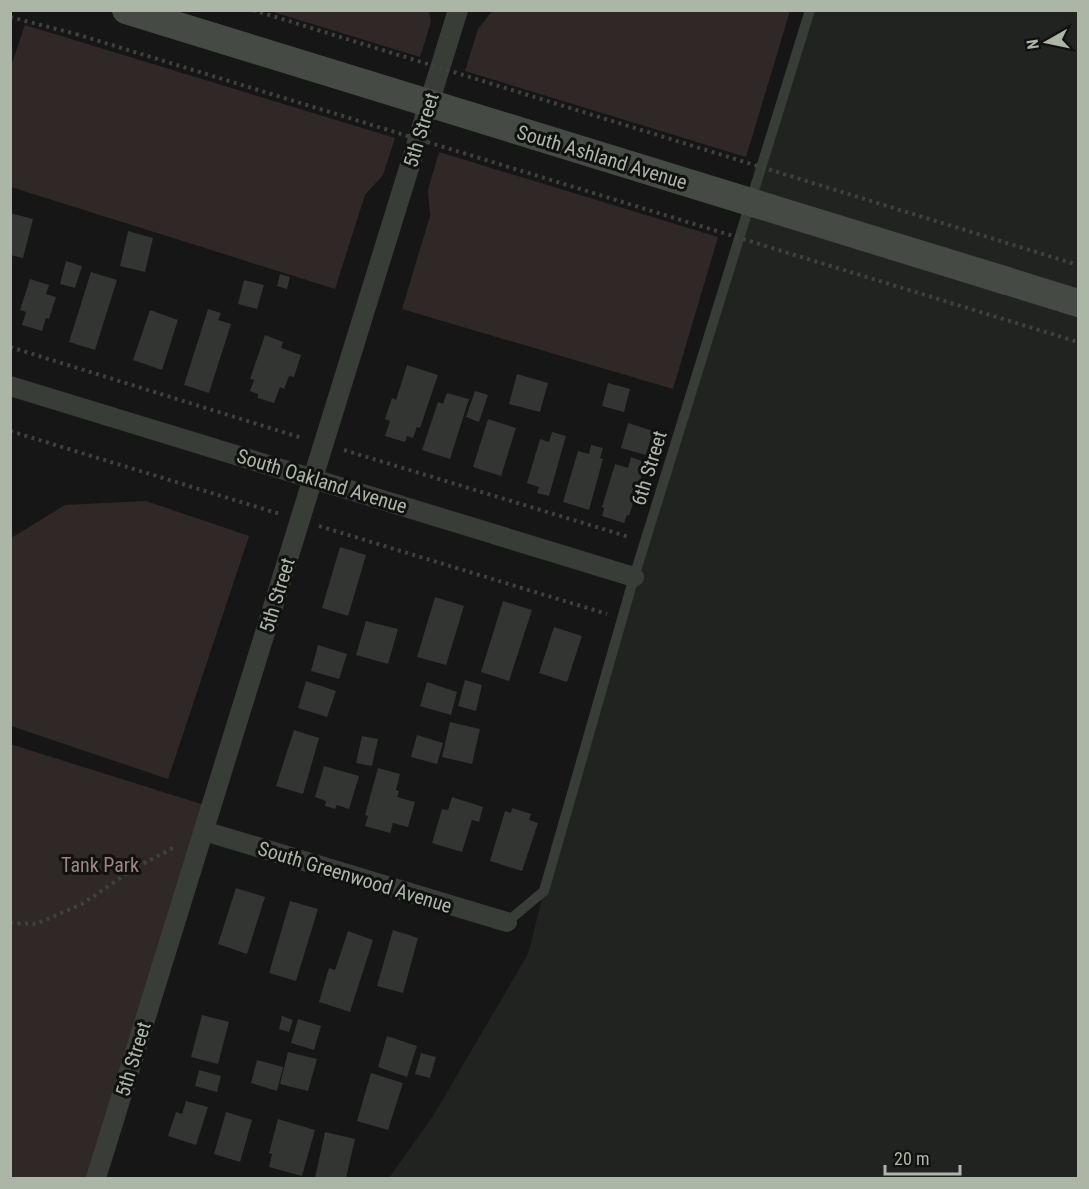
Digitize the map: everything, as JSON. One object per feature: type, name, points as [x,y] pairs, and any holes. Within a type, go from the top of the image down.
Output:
[{"type":"main road","name":"South Ashland Avenue","points":[[126,10],[1078,303]]},
{"type":"street","name":"5th Street","points":[[102,1177],[204,831],[458,10]]},
{"type":"street","name":"South Oakland Avenue","points":[[10,386],[634,577]]},
{"type":"street","name":"South Greenwood Avenue","points":[[204,831],[507,922]]},
{"type":"lane","name":"6th Street","points":[[507,922],[544,891],[634,577],[810,10]]},
{"type":"path","points":[[254,10],[1078,265]]},
{"type":"path","points":[[10,17],[76,34],[1078,342]]},
{"type":"path","points":[[10,923],[36,924],[82,904],[135,868],[204,831]]},
{"type":"shaded area","points":[[810,11],[1078,11],[1078,1178],[389,1178],[433,1116],[528,954],[544,891]]},
{"type":"green space","points":[[270,11],[429,11],[431,22],[420,57]]},
{"type":"green space","points":[[492,11],[790,11],[746,157],[465,71],[478,29]]},
{"type":"green space","points":[[25,25],[395,138],[383,175],[365,195],[335,289],[11,187],[11,66]]},
{"type":"green space","points":[[439,152],[718,237],[673,389],[402,309],[430,216],[428,190]]},
{"type":"green space","points":[[146,501],[249,536],[168,779],[11,726],[11,538],[65,505]]},
{"type":"green space","name":"Tank Park","points":[[10,744],[211,807],[96,1178],[11,1178]]},
{"type":"building","points":[[10,213],[33,219],[23,258],[10,255]]},
{"type":"building","points":[[128,231],[153,238],[145,272],[120,266]]},
{"type":"building","points":[[66,261],[82,266],[75,288],[60,284]]},
{"type":"building","points":[[91,272],[117,280],[95,350],[69,342]]},
{"type":"building","points":[[280,274],[290,277],[287,289],[277,286]]},
{"type":"building","points":[[30,279],[49,285],[46,294],[56,297],[49,319],[46,318],[42,331],[22,325],[26,312],[20,310]]},
{"type":"building","points":[[244,280],[264,285],[257,309],[238,304]]},
{"type":"building","points":[[208,309],[221,313],[218,320],[231,324],[209,393],[184,385]]},
{"type":"building","points":[[150,310],[178,320],[162,370],[133,360]]},
{"type":"building","points":[[265,335],[283,342],[281,348],[301,355],[294,377],[289,376],[284,389],[280,387],[274,403],[258,398],[258,394],[250,391],[254,380],[250,379]]},
{"type":"building","points":[[407,365],[438,375],[420,428],[417,427],[413,438],[407,436],[405,442],[385,436],[390,421],[385,419],[392,398],[396,400]]},
{"type":"building","points":[[517,374],[548,383],[540,412],[509,404]]},
{"type":"building","points":[[608,383],[630,389],[624,412],[602,406]]},
{"type":"building","points":[[475,391],[488,395],[479,422],[466,417]]},
{"type":"building","points":[[447,393],[469,399],[450,459],[422,450],[438,402],[443,404]]},
{"type":"building","points":[[488,419],[516,428],[501,476],[473,467]]},
{"type":"building","points":[[628,423],[653,431],[646,455],[621,448]]},
{"type":"building","points":[[552,432],[566,436],[549,496],[537,493],[539,487],[527,483],[540,439],[549,442]]},
{"type":"building","points":[[591,445],[603,448],[600,458],[603,459],[589,510],[563,502],[578,451],[589,454]]},
{"type":"building","points":[[631,457],[642,461],[639,470],[643,471],[629,516],[627,515],[624,523],[602,516],[604,508],[602,507],[615,464],[628,468]]},
{"type":"building","points":[[340,547],[366,555],[348,616],[322,608]]},
{"type":"building","points":[[435,597],[464,606],[446,665],[417,657]]},
{"type":"building","points":[[503,601],[532,610],[509,681],[481,672]]},
{"type":"building","points":[[366,621],[398,629],[388,664],[356,655]]},
{"type":"building","points":[[554,627],[582,636],[567,682],[539,673]]},
{"type":"building","points":[[318,645],[347,654],[339,679],[311,671]]},
{"type":"building","points":[[465,680],[482,685],[476,711],[458,706]]},
{"type":"building","points":[[306,681],[336,691],[327,717],[298,708]]},
{"type":"building","points":[[427,682],[457,692],[451,715],[420,706]]},
{"type":"building","points":[[450,722],[480,729],[472,764],[442,757]]},
{"type":"building","points":[[294,730],[319,738],[303,794],[276,786]]},
{"type":"building","points":[[417,735],[443,743],[437,764],[411,757]]},
{"type":"building","points":[[362,736],[378,739],[372,766],[356,763]]},
{"type":"building","points":[[324,766],[359,776],[349,809],[337,805],[335,809],[325,806],[326,801],[315,797]]},
{"type":"building","points":[[378,768],[400,774],[396,790],[399,791],[397,797],[415,802],[408,827],[393,823],[390,833],[365,826],[368,816],[365,815]]},
{"type":"building","points":[[452,797],[483,807],[479,822],[472,820],[462,852],[432,843],[442,809],[448,810]]},
{"type":"building","points":[[512,808],[531,814],[529,820],[538,823],[522,871],[490,861],[505,811],[511,813]]},
{"type":"building","points":[[236,888],[265,897],[247,954],[218,944]]},
{"type":"building","points":[[290,901],[318,909],[296,981],[269,973]]},
{"type":"building","points":[[393,930],[418,938],[403,993],[377,986]]},
{"type":"building","points":[[348,931],[373,940],[350,1012],[319,1002],[329,968],[335,970]]},
{"type":"building","points":[[202,1015],[229,1022],[218,1064],[191,1057]]},
{"type":"building","points":[[282,1016],[293,1020],[289,1032],[279,1029]]},
{"type":"building","points":[[298,1019],[321,1026],[314,1050],[291,1043]]},
{"type":"building","points":[[387,1036],[417,1046],[407,1077],[378,1067]]},
{"type":"building","points":[[288,1052],[317,1059],[308,1091],[280,1084]]},
{"type":"building","points":[[421,1053],[436,1057],[430,1078],[415,1074]]},
{"type":"building","points":[[257,1060],[283,1067],[277,1091],[251,1083]]},
{"type":"building","points":[[199,1070],[221,1076],[217,1092],[195,1086]]},
{"type":"building","points":[[371,1073],[403,1083],[388,1130],[357,1121]]},
{"type":"building","points":[[186,1101],[208,1107],[196,1145],[168,1136],[176,1112],[182,1114]]},
{"type":"building","points":[[226,1112],[252,1120],[240,1162],[214,1154]]},
{"type":"building","points":[[278,1119],[315,1130],[302,1176],[269,1167],[272,1154],[269,1153]]},
{"type":"building","points":[[325,1132],[355,1139],[346,1178],[315,1178]]}]
